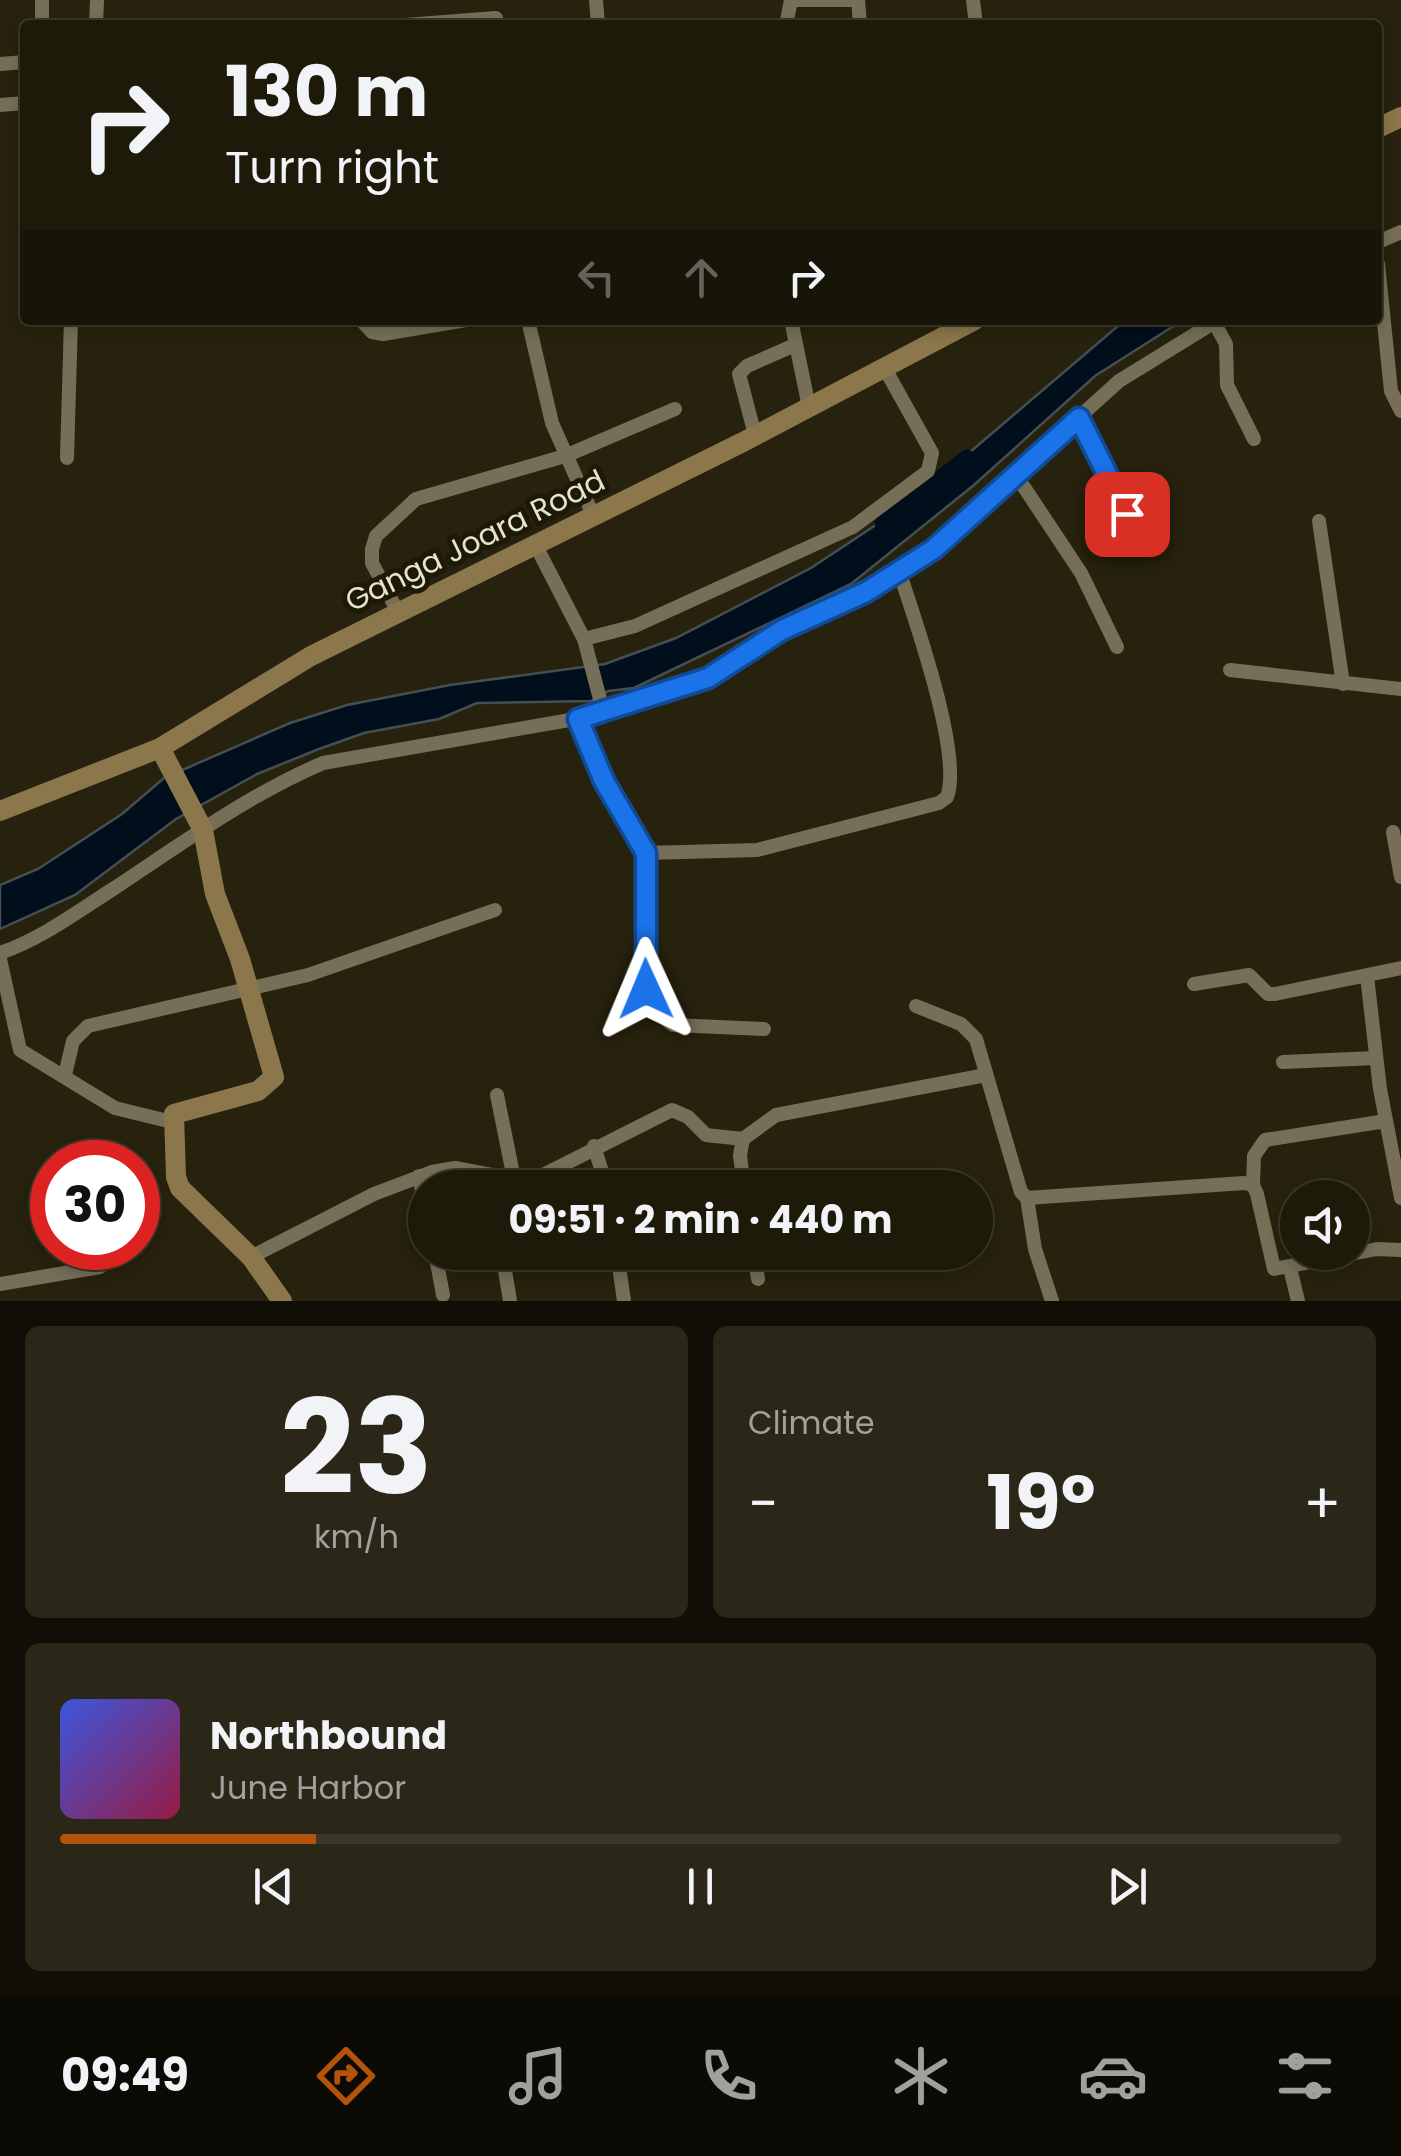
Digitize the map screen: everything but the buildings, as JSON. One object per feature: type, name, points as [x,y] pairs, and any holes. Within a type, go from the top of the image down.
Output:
[{"type":"main road","name":"Ganga Joara Road","points":[[0,812],[160,748],[311,656],[755,436],[965,325]]},
{"type":"main road","points":[[160,748],[200,824],[215,894],[248,985],[274,1077],[258,1091],[181,1110],[172,1122],[180,1188],[251,1257],[282,1301]]},
{"type":"street","points":[[791,0],[854,0]]},
{"type":"street","points":[[1382,300],[1392,391],[1401,410]]},
{"type":"street","points":[[67,458],[71,325]]},
{"type":"street","points":[[366,325],[372,332],[384,334],[437,325]]},
{"type":"street","points":[[529,325],[552,423],[594,515]]},
{"type":"street","points":[[792,325],[809,407]]},
{"type":"street","points":[[172,1122],[115,1108],[20,1050],[0,956],[44,933],[200,824],[323,763],[604,714],[724,671],[782,630],[848,602],[934,549],[1132,372],[1209,325]]},
{"type":"street","points":[[1218,325],[1226,344],[1227,385],[1254,439]]},
{"type":"street","points":[[755,436],[739,374],[747,366],[794,346]]},
{"type":"street","points":[[584,639],[635,626],[853,527],[928,470],[932,453],[884,367]]},
{"type":"street","points":[[398,612],[372,563],[372,550],[376,536],[426,493],[565,456],[675,408]]},
{"type":"street","points":[[1079,418],[1142,546]]},
{"type":"street","points":[[1016,474],[1081,574],[1117,647]]},
{"type":"street","points":[[1318,522],[1343,684]]},
{"type":"street","points":[[535,544],[584,639],[604,714]]},
{"type":"street","points":[[646,853],[757,850],[927,807],[947,797],[950,777],[932,676],[899,571]]},
{"type":"street","points":[[1230,670],[1401,689]]},
{"type":"street","points":[[578,719],[604,781],[646,853],[644,974],[650,998],[674,1025],[764,1029]]},
{"type":"street","points":[[1393,832],[1401,877]]},
{"type":"street","points":[[65,1075],[74,1040],[88,1026],[320,971],[494,910]]},
{"type":"street","points":[[1194,984],[1249,975],[1268,994],[1275,994],[1401,968]]},
{"type":"street","points":[[1367,976],[1376,1058],[1401,1198]]},
{"type":"street","points":[[916,1006],[970,1030],[1020,1192],[1026,1198],[1035,1250],[1052,1301]]},
{"type":"street","points":[[1283,1062],[1376,1058]]},
{"type":"street","points":[[551,1170],[672,1110],[688,1117],[706,1135],[743,1138],[776,1116],[986,1075]]},
{"type":"street","points":[[497,1095],[512,1170]]},
{"type":"street","points":[[1280,1269],[1274,1269],[1272,1263],[1253,1186],[1254,1156],[1264,1140],[1386,1121]]},
{"type":"street","points":[[742,1170],[743,1138]]},
{"type":"street","points":[[594,1146],[601,1170]]},
{"type":"street","points":[[251,1257],[408,1180]]},
{"type":"street","points":[[1026,1198],[1253,1186]]},
{"type":"street","points":[[1370,1251],[1401,1250]]},
{"type":"street","points":[[0,1284],[82,1270]]},
{"type":"street","points":[[438,1270],[443,1295]]},
{"type":"street","points":[[505,1270],[510,1301]]},
{"type":"street","points":[[619,1270],[624,1301]]},
{"type":"street","points":[[757,1270],[758,1279]]},
{"type":"street","points":[[1290,1270],[1298,1301]]},
{"type":"water","points":[[1119,325],[1175,325],[1095,376],[974,485],[851,584],[634,688],[608,691],[591,701],[477,703],[439,719],[364,733],[257,774],[176,819],[75,895],[0,929],[0,885],[38,869],[122,814],[164,778],[290,723],[347,705],[450,685],[605,664],[676,638],[811,568],[915,499]]},
{"type":"waterway","points":[[882,523],[967,457]]},
{"type":"route","points":[[646,989],[646,853],[604,781],[578,719],[604,714],[724,671],[782,630],[866,592],[934,549],[1079,418],[1127,514]]}]
